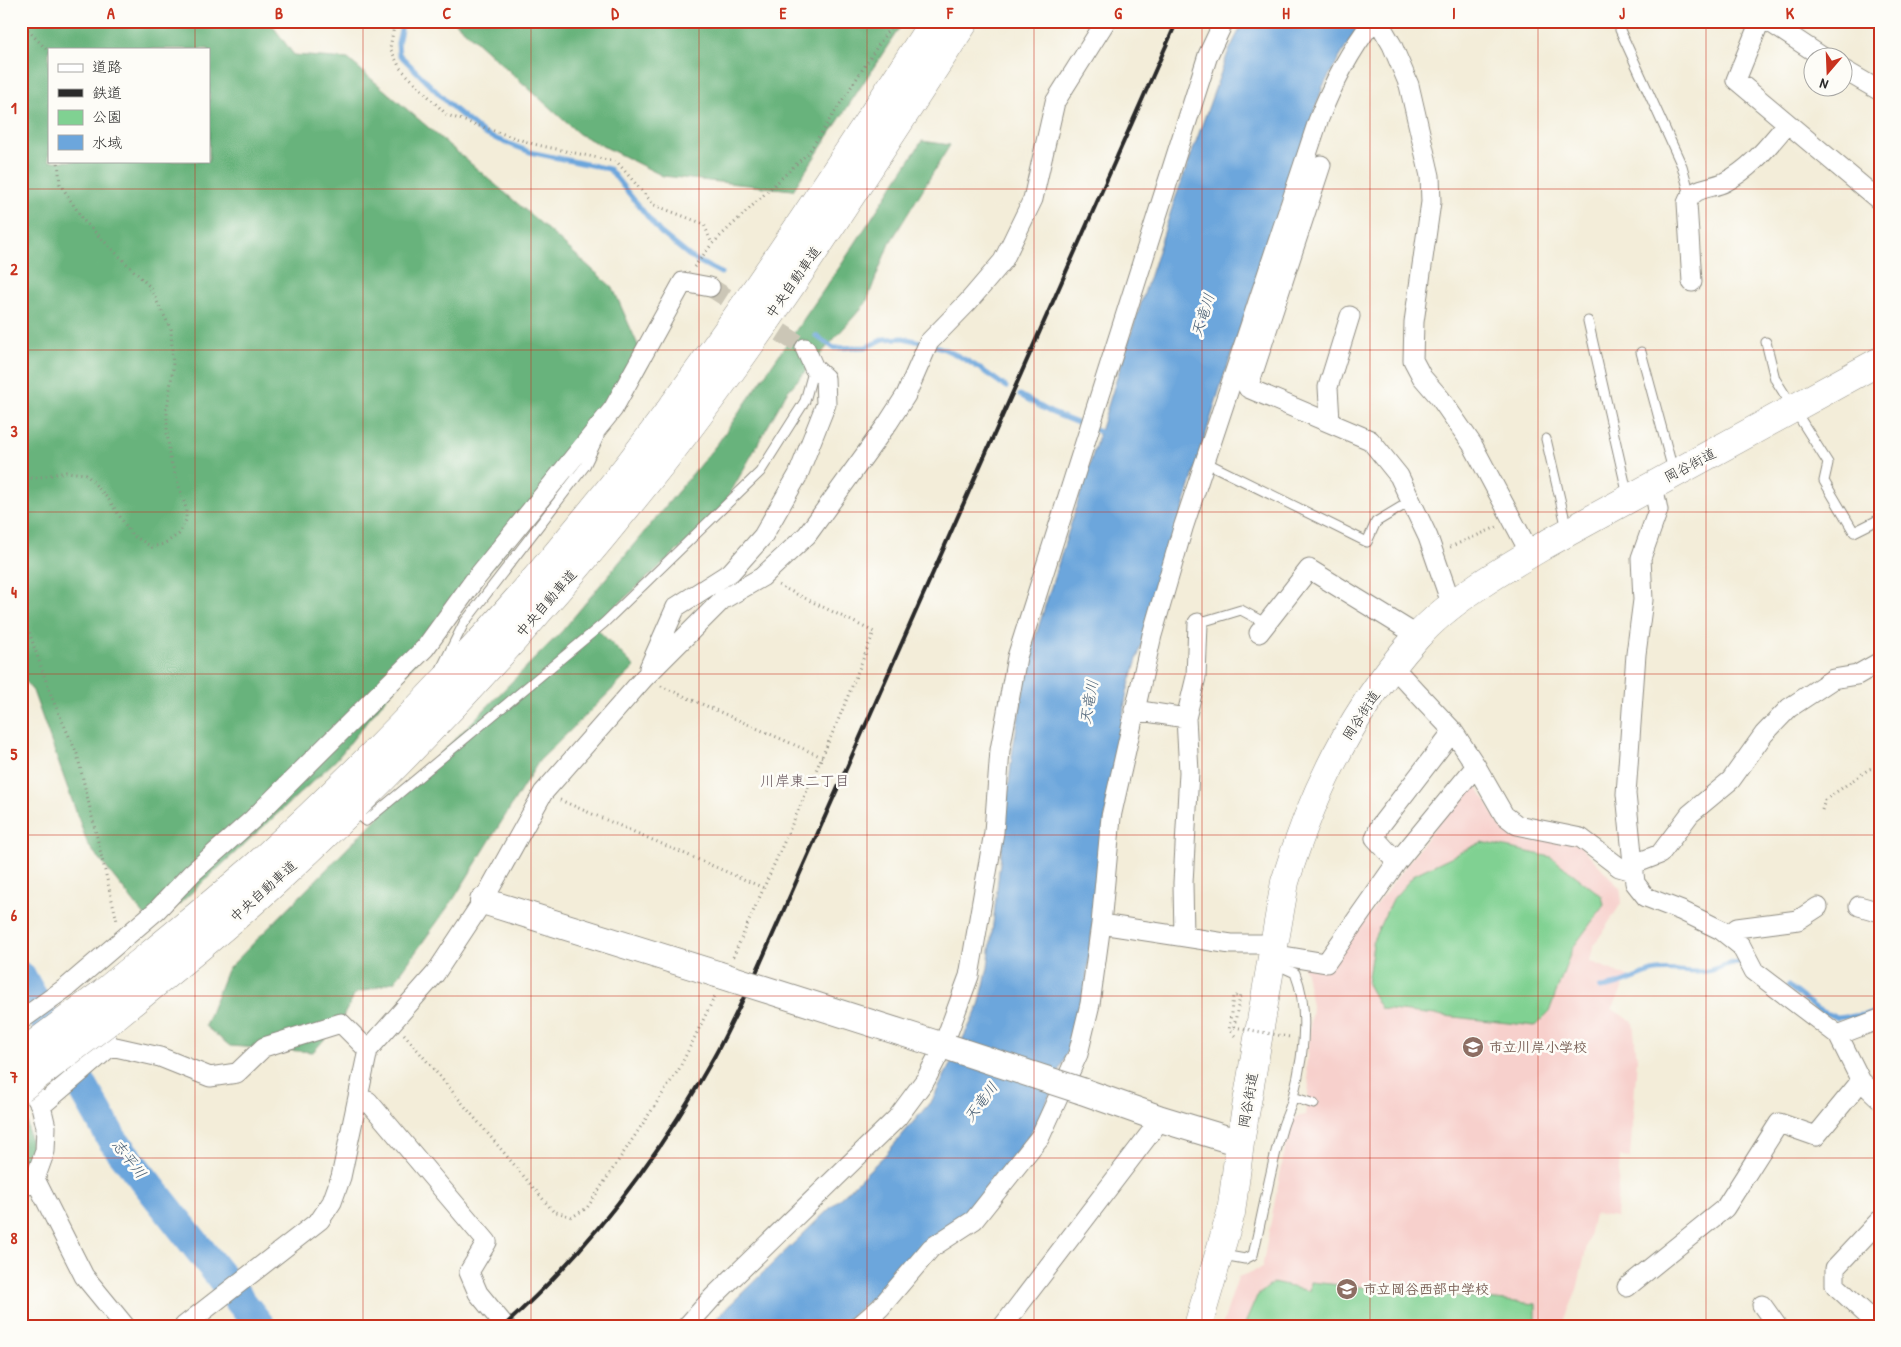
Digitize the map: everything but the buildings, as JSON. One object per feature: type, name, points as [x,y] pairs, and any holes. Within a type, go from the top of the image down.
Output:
[{"type":"main road","name":"中央自動車道","points":[[31,1097],[110,1003],[345,781],[427,696],[539,572],[634,457],[709,356],[797,230],[934,21]]},
{"type":"main road","name":"中央自動車道","points":[[21,1054],[110,1003],[272,885],[428,735],[511,644],[648,480],[729,373],[813,253],[965,21]]},
{"type":"main road","name":"岡谷街道","points":[[1198,1326],[1231,1213],[1240,1143],[1285,882],[1297,841],[1319,789],[1348,732],[1418,636],[1452,606],[1530,553],[1795,409],[1880,360]]},
{"type":"street","points":[[190,1324],[320,1220],[332,1202],[341,1177],[368,1050],[434,974],[483,901],[543,793],[644,678],[722,600],[762,577],[807,535],[906,395],[929,342],[968,302],[1003,261],[1033,199],[1055,102],[1106,21]]},
{"type":"street","points":[[688,1326],[713,1297],[897,1118],[926,1079],[943,1046],[971,966],[994,832],[1000,750],[1017,657],[1208,55],[1224,21]]},
{"type":"street","points":[[859,1326],[880,1308],[931,1248],[974,1220],[1040,1137],[1078,1054],[1090,1004],[1101,924],[1111,818],[1152,635],[1205,462],[1318,121],[1332,86],[1353,47],[1373,21]]},
{"type":"street","points":[[1378,21],[1392,45],[1409,86],[1430,176],[1431,202],[1414,322],[1413,360],[1422,377],[1440,398],[1472,444],[1530,553]]},
{"type":"street","points":[[1760,21],[1736,80],[1787,124],[1877,193]]},
{"type":"street","points":[[1768,21],[1809,48]]},
{"type":"street","points":[[1854,76],[1880,92]]},
{"type":"street","points":[[1692,282],[1687,203],[1690,195],[1696,190],[1719,185],[1738,175],[1757,160],[1787,124]]},
{"type":"street","points":[[1321,164],[1248,388],[1330,421],[1370,440],[1398,476],[1411,501],[1428,537],[1452,606]]},
{"type":"street","points":[[21,1020],[67,987],[157,910],[192,873],[253,818],[425,648],[473,582],[613,409],[684,282],[710,287]]},
{"type":"street","points":[[1330,421],[1328,387],[1350,316]]},
{"type":"street","points":[[644,678],[676,607],[731,572],[763,536],[798,475],[826,404],[824,378],[814,368],[805,348]]},
{"type":"street","points":[[1664,480],[1658,510],[1641,558],[1643,600],[1636,654],[1626,794],[1635,883],[1646,897],[1682,911],[1728,935],[1741,946],[1754,970],[1838,1035],[1861,1081],[1880,1099]]},
{"type":"street","points":[[1263,628],[1308,569],[1418,636]]},
{"type":"street","points":[[1184,936],[1183,883],[1189,772],[1186,718],[1196,677],[1198,624]]},
{"type":"street","points":[[1394,667],[1453,732],[1476,766],[1504,815],[1517,825],[1581,838],[1618,867],[1632,868],[1660,854],[1690,814],[1731,780],[1764,734],[1789,708],[1833,679],[1857,675],[1880,662]]},
{"type":"street","points":[[1134,710],[1186,718]]},
{"type":"street","points":[[1397,862],[1376,838],[1380,826],[1453,732]]},
{"type":"street","points":[[1101,924],[1231,944],[1326,963],[1397,862],[1476,766]]},
{"type":"street","points":[[483,901],[943,1046],[1161,1119],[1240,1143]]},
{"type":"street","points":[[1859,906],[1880,912]]},
{"type":"street","points":[[1728,935],[1737,928],[1798,920],[1818,907]]},
{"type":"street","points":[[67,987],[111,1046],[160,1057],[210,1077],[237,1073],[264,1047],[341,1023],[368,1050]]},
{"type":"street","points":[[1838,1035],[1880,1019]]},
{"type":"street","points":[[31,1097],[111,1046]]},
{"type":"street","points":[[21,1073],[46,1127],[45,1151],[28,1184],[84,1276],[125,1326]]},
{"type":"street","points":[[1627,1287],[1725,1208],[1779,1123],[1816,1136],[1861,1081]]},
{"type":"street","points":[[358,1099],[368,1101],[487,1242],[469,1272],[478,1293],[505,1326]]},
{"type":"street","points":[[1003,1326],[1161,1119]]},
{"type":"street","points":[[1869,1323],[1835,1285],[1835,1268],[1880,1220]]},
{"type":"street","points":[[1762,1305],[1777,1326]]},
{"type":"lane","points":[[1620,30],[1682,166],[1690,195]]},
{"type":"lane","points":[[1588,321],[1628,499]]},
{"type":"lane","points":[[1766,342],[1774,379],[1828,463],[1824,481],[1854,532],[1878,520]]},
{"type":"lane","points":[[1642,352],[1664,480]]},
{"type":"lane","points":[[352,809],[366,821],[604,623],[760,472],[805,401],[814,368]]},
{"type":"lane","points":[[427,696],[464,623],[585,466],[613,409]]},
{"type":"lane","points":[[1546,440],[1568,532]]},
{"type":"lane","points":[[1205,462],[1367,542],[1376,522],[1411,501]]},
{"type":"lane","points":[[1198,624],[1241,610],[1263,628]]},
{"type":"lane","points":[[1220,1255],[1245,1259],[1253,1255],[1282,1128],[1293,1097],[1299,1066],[1303,1022],[1301,989],[1295,973],[1272,953]]},
{"type":"lane","points":[[1293,1097],[1314,1104]]},
{"type":"path","points":[[395,21],[390,48],[400,68],[447,115],[533,144],[617,162],[654,205],[704,224],[712,244]]},
{"type":"path","points":[[684,282],[712,244],[808,153],[894,21]]},
{"type":"path","points":[[21,23],[48,51]]},
{"type":"path","points":[[21,478],[35,478],[66,472],[86,474],[109,500],[132,535],[152,547],[164,544],[179,534],[186,520],[186,508],[170,458],[167,432],[167,409],[173,368],[171,329],[149,286],[84,221],[60,184],[58,162]]},
{"type":"path","points":[[1434,554],[1514,520]]},
{"type":"path","points":[[21,609],[52,698],[77,754],[122,940]]},
{"type":"path","points":[[644,678],[822,757]]},
{"type":"path","points":[[1822,810],[1825,800],[1869,769],[1880,766]]},
{"type":"path","points":[[543,793],[764,888]]},
{"type":"path","points":[[1228,1030],[1233,996],[1240,996],[1234,1028],[1283,1036]]},
{"type":"shaded area","name":"市立川岸小学校","points":[[1472,778],[1503,830],[1579,844],[1620,888],[1622,902],[1593,947],[1590,961],[1628,977],[1612,1009],[1633,1022],[1637,1059],[1630,1158],[1620,1157],[1616,1217],[1594,1214],[1577,1290],[1562,1326],[1222,1326],[1238,1277],[1262,1268],[1290,1123],[1296,1117],[1305,1115],[1309,1084],[1306,1068],[1312,1006],[1306,973],[1301,961],[1331,965]]},
{"type":"green space","points":[[21,21],[269,21],[294,55],[348,59],[538,221],[613,288],[647,366],[602,432],[336,760],[154,927],[88,845],[33,691],[21,677]]},
{"type":"green space","points":[[454,21],[904,21],[793,190],[663,176],[579,134]]},
{"type":"green space","points":[[922,141],[950,145],[888,246],[866,303],[787,392],[719,513],[594,626],[635,667],[539,761],[455,897],[395,981],[355,994],[340,1022],[313,1052],[230,1046],[205,1026],[227,970],[563,630],[718,443],[841,265]]},
{"type":"green space","points":[[1482,842],[1551,857],[1602,896],[1604,905],[1572,949],[1549,1012],[1535,1026],[1381,1009],[1367,984],[1374,938],[1392,900],[1415,874]]},
{"type":"green space","points":[[21,1112],[26,1118],[34,1161],[21,1170]]},
{"type":"green space","name":"市立岡谷西部中学校","points":[[1310,1282],[1536,1304],[1536,1326],[1244,1326],[1257,1296],[1273,1283],[1309,1291]]},
{"type":"water","name":"天竜川","points":[[1244,21],[1365,21],[1350,40],[1323,86],[1220,388],[1127,692],[1107,803],[1085,991],[1064,1060],[1038,1123],[997,1178],[952,1227],[840,1326],[708,1326],[885,1155],[933,1099],[979,1006],[988,968],[1013,748],[1030,654],[1173,205],[1228,53]]},
{"type":"waterway","points":[[403,21],[398,43],[399,54],[454,109],[484,134],[530,152],[609,169],[660,232],[692,258],[721,273]]},
{"type":"waterway","points":[[816,336],[834,348],[866,347],[884,339],[903,338],[925,343]]},
{"type":"waterway","points":[[933,345],[962,358],[1006,387]]},
{"type":"waterway","points":[[1020,395],[1050,412],[1105,434]]},
{"type":"waterway","points":[[1600,988],[1614,986],[1652,972],[1666,970],[1700,972],[1735,963],[1745,965]]},
{"type":"waterway","name":"志平川","points":[[21,977],[112,1139],[260,1326]]},
{"type":"waterway","points":[[1788,986],[1817,1009],[1837,1018],[1872,1014]]},
{"type":"tunnel","points":[[710,287],[805,348]]},
{"type":"railway","points":[[504,1326],[565,1266],[620,1200],[670,1130],[693,1094],[719,1047],[755,975],[1177,21]]},
{"type":"place","name":"市立川岸小学校","points":[[1473,1047]]},
{"type":"place","name":"市立岡谷西部中学校","points":[[1347,1289]]},
{"type":"district","name":"川岸東二丁目","points":[[805,781]]}]
